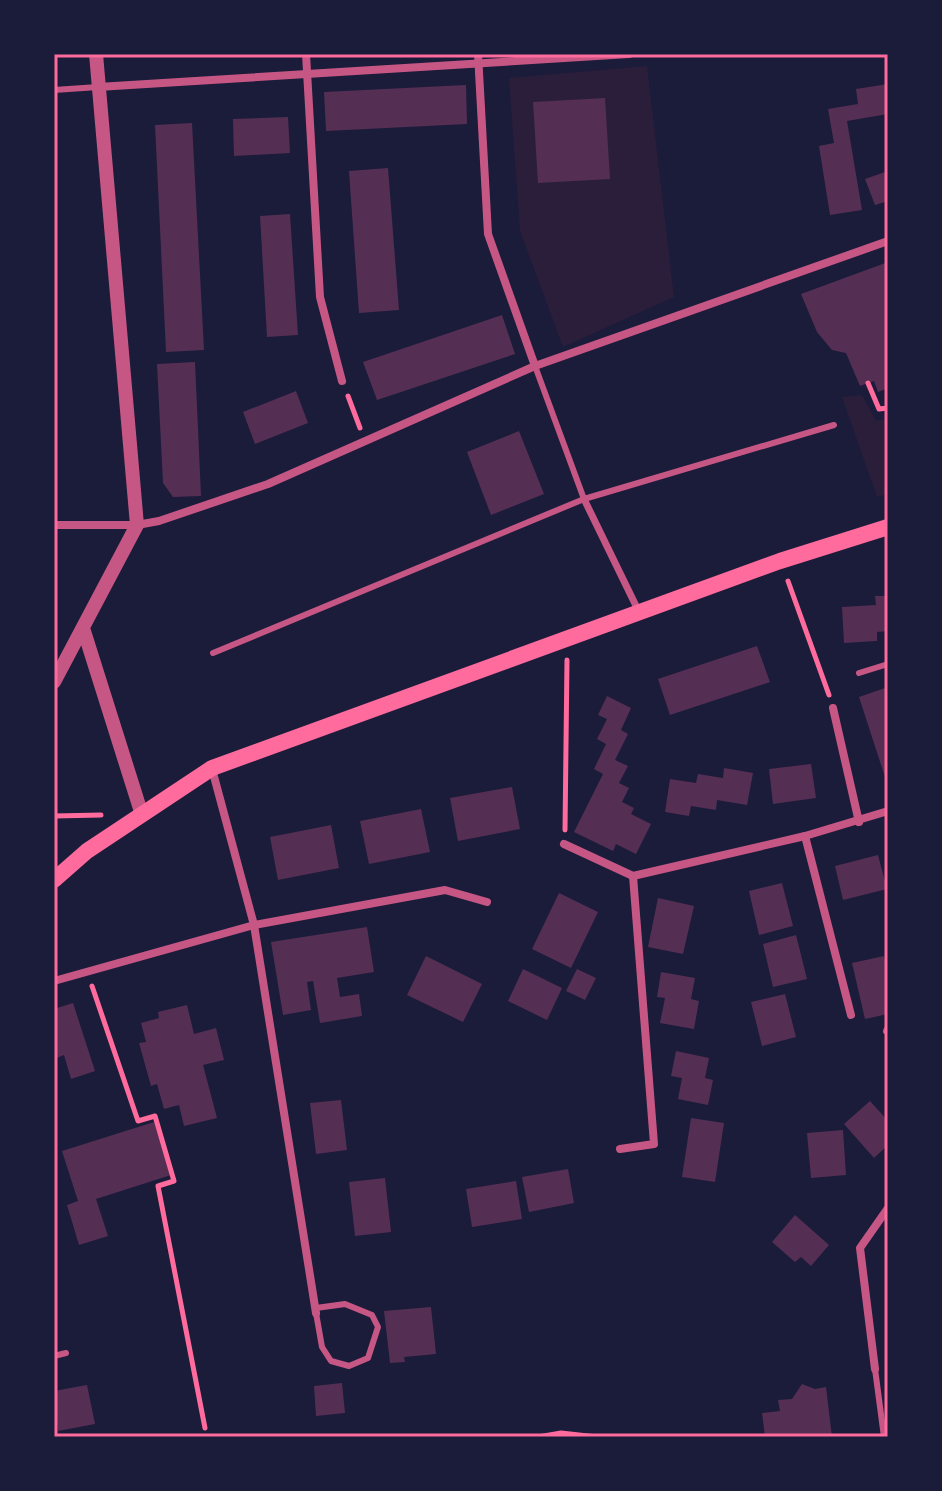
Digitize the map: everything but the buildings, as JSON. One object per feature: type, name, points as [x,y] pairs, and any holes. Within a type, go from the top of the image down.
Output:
[{"type":"main road","points":[[54,880],[87,851],[212,768],[780,561],[888,527]]},
{"type":"street","points":[[54,682],[84,631],[137,525],[96,54]]},
{"type":"street","points":[[306,54],[320,297],[342,381]]},
{"type":"street","points":[[98,87],[478,59],[629,54]]},
{"type":"street","points":[[478,59],[488,234],[535,366]]},
{"type":"street","points":[[54,525],[137,525],[159,521],[268,484],[535,366],[888,241]]},
{"type":"street","points":[[584,499],[640,612]]},
{"type":"street","points":[[84,631],[142,815]]},
{"type":"street","points":[[833,708],[859,822]]},
{"type":"street","points":[[212,768],[254,925],[316,1311]]},
{"type":"street","points":[[564,844],[633,876],[805,836],[888,811]]},
{"type":"street","points":[[805,836],[851,1015]]},
{"type":"street","points":[[620,1149],[654,1144],[633,876]]},
{"type":"street","points":[[54,981],[254,925],[445,890],[487,902]]},
{"type":"street","points":[[875,1369],[860,1248],[888,1208]]},
{"type":"lane","points":[[54,90],[98,87]]},
{"type":"lane","points":[[535,366],[584,499]]},
{"type":"lane","points":[[213,653],[584,499],[834,425]]},
{"type":"lane","points":[[859,673],[888,664]]},
{"type":"lane","points":[[345,1304],[372,1315],[378,1327],[368,1358],[349,1366],[331,1361],[322,1347],[316,1311],[345,1304]]},
{"type":"lane","points":[[54,1356],[66,1353]]},
{"type":"lane","points":[[875,1369],[884,1437]]},
{"type":"path","points":[[342,381],[365,442]]},
{"type":"path","points":[[868,383],[879,409],[888,408]]},
{"type":"path","points":[[780,561],[833,708]]},
{"type":"path","points":[[564,844],[567,639]]},
{"type":"path","points":[[87,971],[138,1121],[155,1116],[174,1181],[158,1186],[205,1428]]},
{"type":"path","points":[[538,1437],[590,1433],[597,1437]]},
{"type":"shaded area","points":[[647,66],[674,297],[563,347],[520,231],[509,78]]},
{"type":"shaded area","points":[[862,395],[876,421],[888,418],[888,494],[877,497],[842,397]]}]
